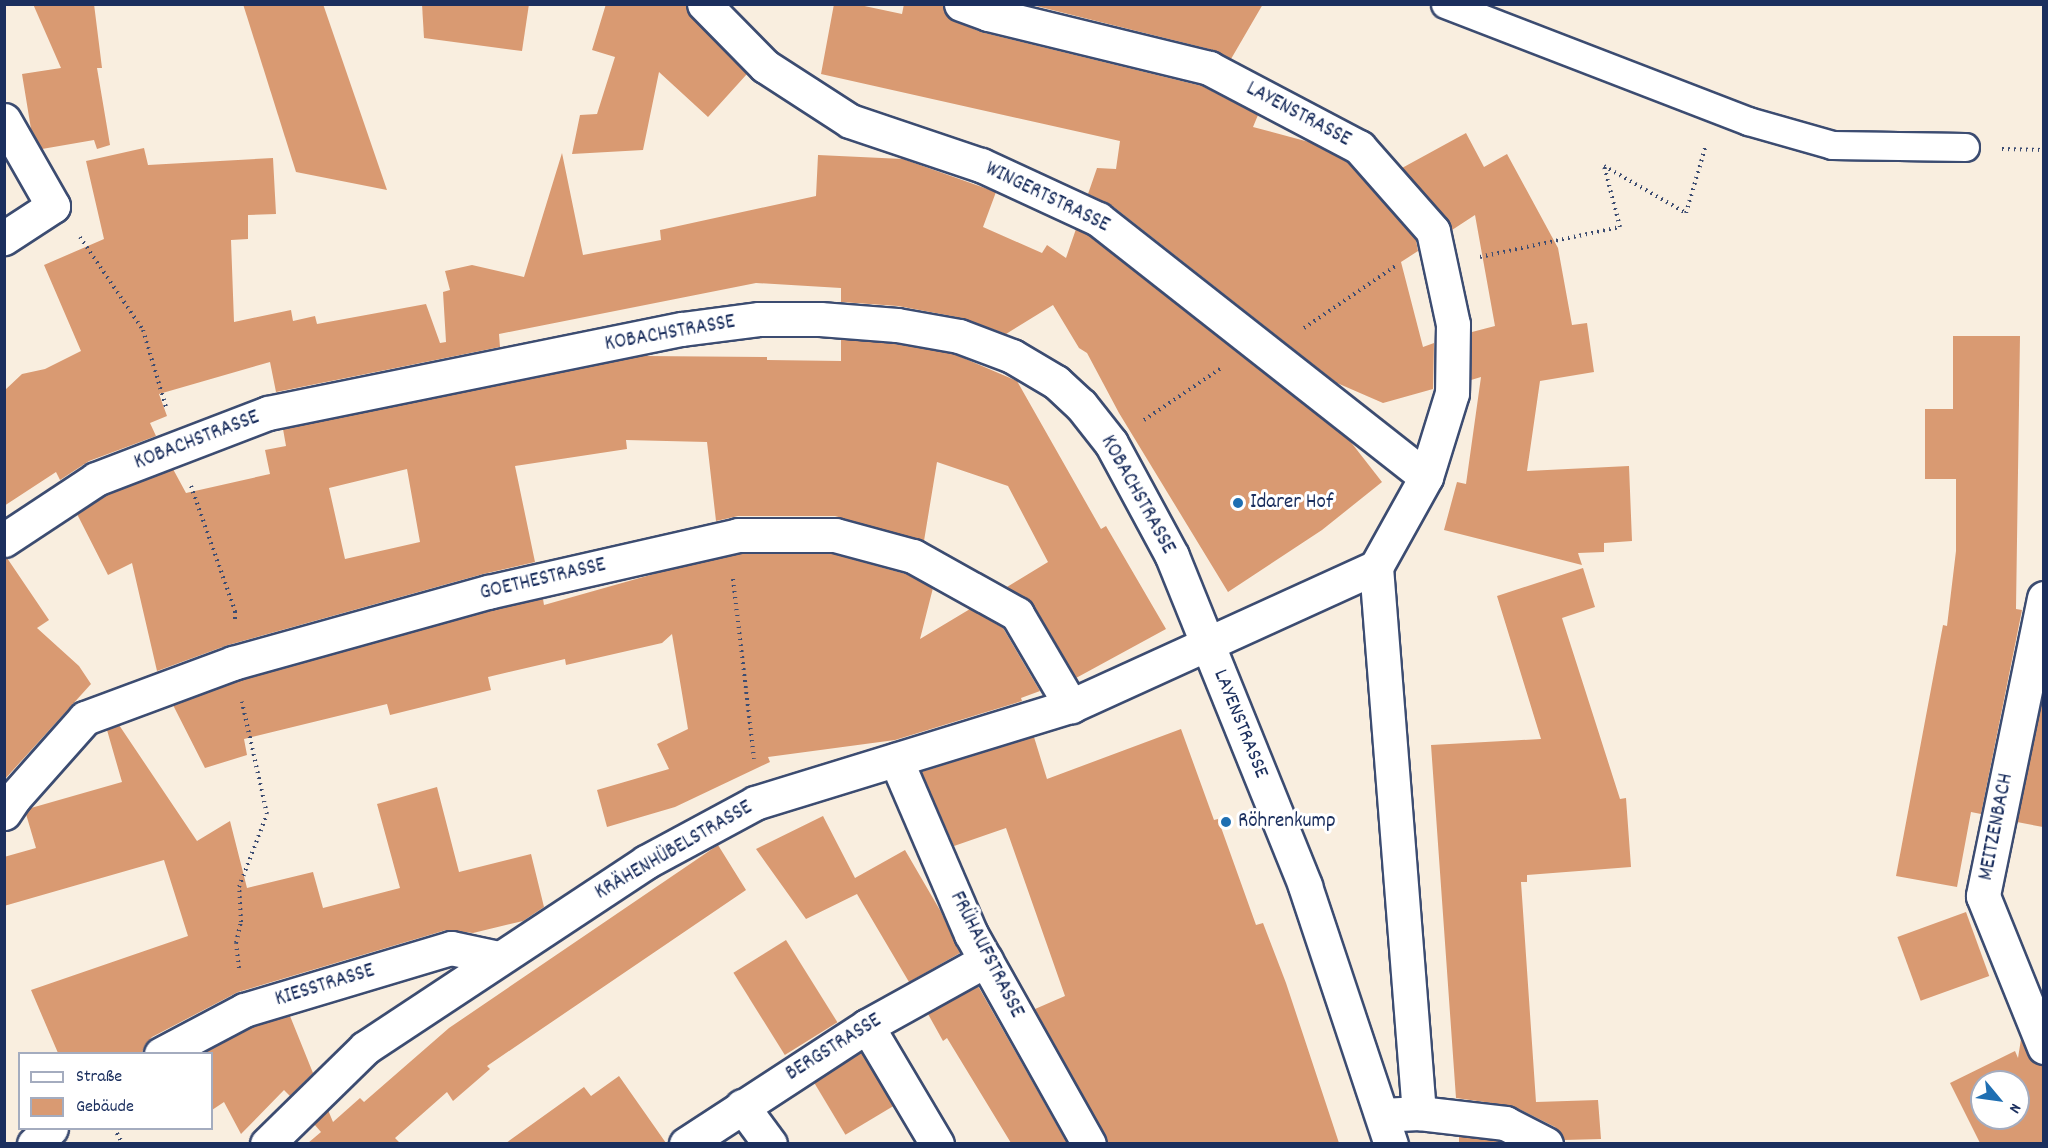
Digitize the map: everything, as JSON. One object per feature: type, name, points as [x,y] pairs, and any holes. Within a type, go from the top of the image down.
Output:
[{"type":"street","name":"WINGERTSTRASSE","points":[[704,4],[765,66],[850,121],[981,165],[1098,219],[1426,477]]},
{"type":"street","name":"LAYENSTRASSE","points":[[961,4],[988,15],[1209,68],[1359,147],[1433,231],[1453,324],[1452,393],[1426,477],[1376,567],[1208,643],[1305,886],[1387,1129],[1419,1113]]},
{"type":"street","points":[[4,120],[53,206],[4,238]]},
{"type":"street","name":"KOBACHSTRASSE","points":[[4,540],[96,479],[268,413],[682,329],[759,319],[820,319],[897,325],[959,336],[1012,356],[1056,382],[1082,405],[1111,443],[1172,556],[1208,643]]},
{"type":"street","name":"GOETHESTRASSE","points":[[4,813],[14,798],[85,718],[233,663],[488,592],[728,537],[835,535],[913,556],[1017,614],[1071,706]]},
{"type":"street","points":[[1376,567],[1419,1113],[1504,1123],[1546,1143]]},
{"type":"street","name":"MEITZENBACH","points":[[2043,598],[1983,896],[2043,1047]]},
{"type":"street","name":"KRÄHENHÜBELSTRASSE","points":[[267,1143],[365,1048],[646,862],[759,802],[1071,706],[1208,643]]},
{"type":"street","name":"FRÜHAUFSTRASSE","points":[[896,760],[971,933],[1089,1143]]},
{"type":"street","name":"KIESSTRASSE","points":[[162,1052],[244,1010],[451,948],[498,958]]},
{"type":"street","name":"BERGSTRASSE","points":[[686,1143],[867,1026],[986,960]]},
{"type":"street","points":[[867,1026],[937,1143]]},
{"type":"street","points":[[742,1106],[770,1143]]},
{"type":"street","points":[[34,1143],[49,1130]]},
{"type":"lane","points":[[1446,4],[1748,121],[1832,145],[1965,147]]},
{"type":"path","points":[[1111,443],[1263,348],[1438,253],[1620,227],[1604,166],[1686,213],[1717,109]]},
{"type":"path","points":[[90,249],[143,330],[177,448],[235,611],[233,663],[267,814],[239,887],[241,922],[236,943],[244,1010]]},
{"type":"path","points":[[728,537],[759,802]]},
{"type":"path","points":[[115,1130],[123,1143]]},
{"type":"building","points":[[33,4],[94,4],[102,68],[97,68],[110,145],[97,149],[94,140],[42,149],[31,129],[22,74],[61,68]]},
{"type":"building","points":[[243,4],[323,4],[387,190],[296,172]]},
{"type":"building","points":[[422,4],[529,4],[522,51],[424,38]]},
{"type":"building","points":[[606,4],[686,4],[691,17],[747,74],[708,117],[659,72],[643,150],[572,154],[580,115],[597,114],[615,57],[592,50]]},
{"type":"building","points":[[834,4],[855,4],[902,14],[904,4],[943,4],[946,15],[954,21],[981,32],[1202,86],[1258,115],[1253,127],[1309,142],[1347,162],[1416,240],[1418,251],[1401,262],[1423,347],[1434,343],[1433,389],[1383,403],[1337,383],[1110,204],[1088,194],[1097,168],[1116,169],[1120,141],[821,74]]},
{"type":"building","points":[[1028,4],[1263,4],[1231,59],[1213,50]]},
{"type":"building","points":[[1466,133],[1484,167],[1507,154],[1558,248],[1572,325],[1587,323],[1594,372],[1540,381],[1527,471],[1629,466],[1632,541],[1604,543],[1604,552],[1578,553],[1582,565],[1444,530],[1457,482],[1466,484],[1481,377],[1471,380],[1472,332],[1495,326],[1475,215],[1452,230],[1447,219],[1402,168]]},
{"type":"building","points":[[144,148],[148,165],[273,158],[276,214],[248,215],[248,239],[231,240],[234,322],[291,310],[293,321],[315,316],[317,324],[426,304],[440,343],[446,342],[443,292],[450,290],[445,271],[472,265],[524,277],[562,153],[583,255],[661,240],[660,230],[816,196],[818,155],[903,159],[996,192],[983,227],[1042,253],[1047,245],[1066,258],[1076,229],[1088,235],[1350,441],[1382,482],[1322,530],[1228,592],[1119,413],[1087,353],[1079,348],[1053,305],[1006,334],[962,318],[898,306],[841,302],[841,288],[756,283],[499,334],[500,347],[276,392],[270,362],[159,394],[167,416],[150,423],[156,436],[89,461],[60,480],[56,472],[4,506],[4,391],[22,374],[45,369],[81,351],[44,265],[104,239],[86,161]]},
{"type":"building","points":[[1953,336],[2020,336],[2016,609],[2022,610],[1981,814],[1971,812],[1957,887],[1896,876],[1943,625],[1947,626],[1956,551],[1956,479],[1925,479],[1925,409],[1953,409]]},
{"type":"building","points":[[841,339],[895,344],[954,354],[1017,381],[1101,529],[1106,526],[1166,629],[1076,678],[1033,604],[1007,587],[1048,562],[1008,486],[937,462],[924,541],[835,516],[738,516],[716,521],[707,442],[626,440],[627,449],[515,466],[535,562],[483,574],[228,645],[157,671],[132,563],[108,575],[77,514],[105,496],[173,469],[186,493],[270,474],[265,450],[286,446],[283,429],[643,356],[767,357],[767,360],[841,361]],"holes":[[[407,469],[420,542],[345,559],[329,488]]]},
{"type":"building","points":[[740,554],[833,554],[906,574],[933,588],[920,639],[970,609],[1003,628],[1040,691],[1021,698],[1022,701],[895,740],[768,757],[770,762],[675,807],[607,827],[597,790],[669,769],[657,744],[688,729],[672,634],[662,643],[566,665],[565,659],[488,677],[491,690],[390,715],[387,704],[244,739],[247,755],[205,768],[173,705],[239,681],[493,610],[543,599],[544,605],[668,570]]},
{"type":"building","points":[[7,558],[49,620],[37,628],[79,666],[91,684],[4,780],[4,559]]},
{"type":"building","points":[[1583,568],[1595,607],[1562,618],[1620,799],[1626,798],[1631,867],[1527,875],[1527,882],[1521,882],[1536,1102],[1598,1100],[1601,1139],[1564,1140],[1555,1127],[1513,1106],[1456,1098],[1431,745],[1541,739],[1497,596]]},
{"type":"building","points":[[2043,694],[2043,827],[2017,822]]},
{"type":"building","points":[[119,725],[197,841],[230,821],[247,888],[313,872],[323,908],[400,888],[377,804],[437,787],[459,872],[531,854],[544,907],[523,921],[473,933],[446,930],[238,992],[152,1037],[142,1052],[58,1052],[31,990],[188,936],[164,860],[4,906],[4,857],[36,848],[26,814],[31,808],[122,782],[107,730]]},
{"type":"building","points":[[1181,729],[1214,820],[1218,819],[1256,925],[1263,923],[1286,983],[1339,1143],[1108,1143],[1035,1009],[1065,996],[1006,828],[954,846],[921,772],[1034,737],[1047,779]]},
{"type":"building","points":[[823,816],[855,878],[905,850],[941,912],[960,953],[909,982],[857,894],[806,919],[756,849]]},
{"type":"building","points":[[718,845],[746,890],[487,1066],[490,1069],[453,1101],[447,1092],[395,1138],[400,1143],[308,1143],[321,1132],[314,1124],[328,1110],[333,1122],[360,1098],[364,1102],[449,1028]]},
{"type":"building","points":[[1966,912],[1989,976],[1921,1001],[1897,937]]},
{"type":"building","points":[[786,940],[837,1022],[785,1055],[733,973]]},
{"type":"building","points":[[978,986],[1067,1143],[1011,1143],[947,1038],[943,1041],[928,1014]]},
{"type":"building","points":[[290,1016],[313,1073],[290,1096],[284,1090],[241,1134],[224,1102],[213,1109],[213,1052],[204,1052],[251,1027]]},
{"type":"building","points":[[2021,1039],[2032,1061],[2043,1065],[2043,1143],[1980,1143],[1974,1130],[2030,1130],[2030,1070],[1976,1070],[2015,1051],[2018,1058]]},
{"type":"building","points":[[861,1052],[893,1106],[845,1135],[813,1081]]},
{"type":"building","points":[[1970,1073],[1970,1123],[1950,1083]]},
{"type":"building","points":[[619,1076],[666,1143],[506,1143],[584,1087],[591,1096]]},
{"type":"building","points":[[1459,1136],[1499,1141],[1504,1143],[1459,1143]]},
{"type":"place","name":"Idarer Hof","points":[[1238,503]]},
{"type":"place","name":"Röhrenkump","points":[[1226,822]]}]
